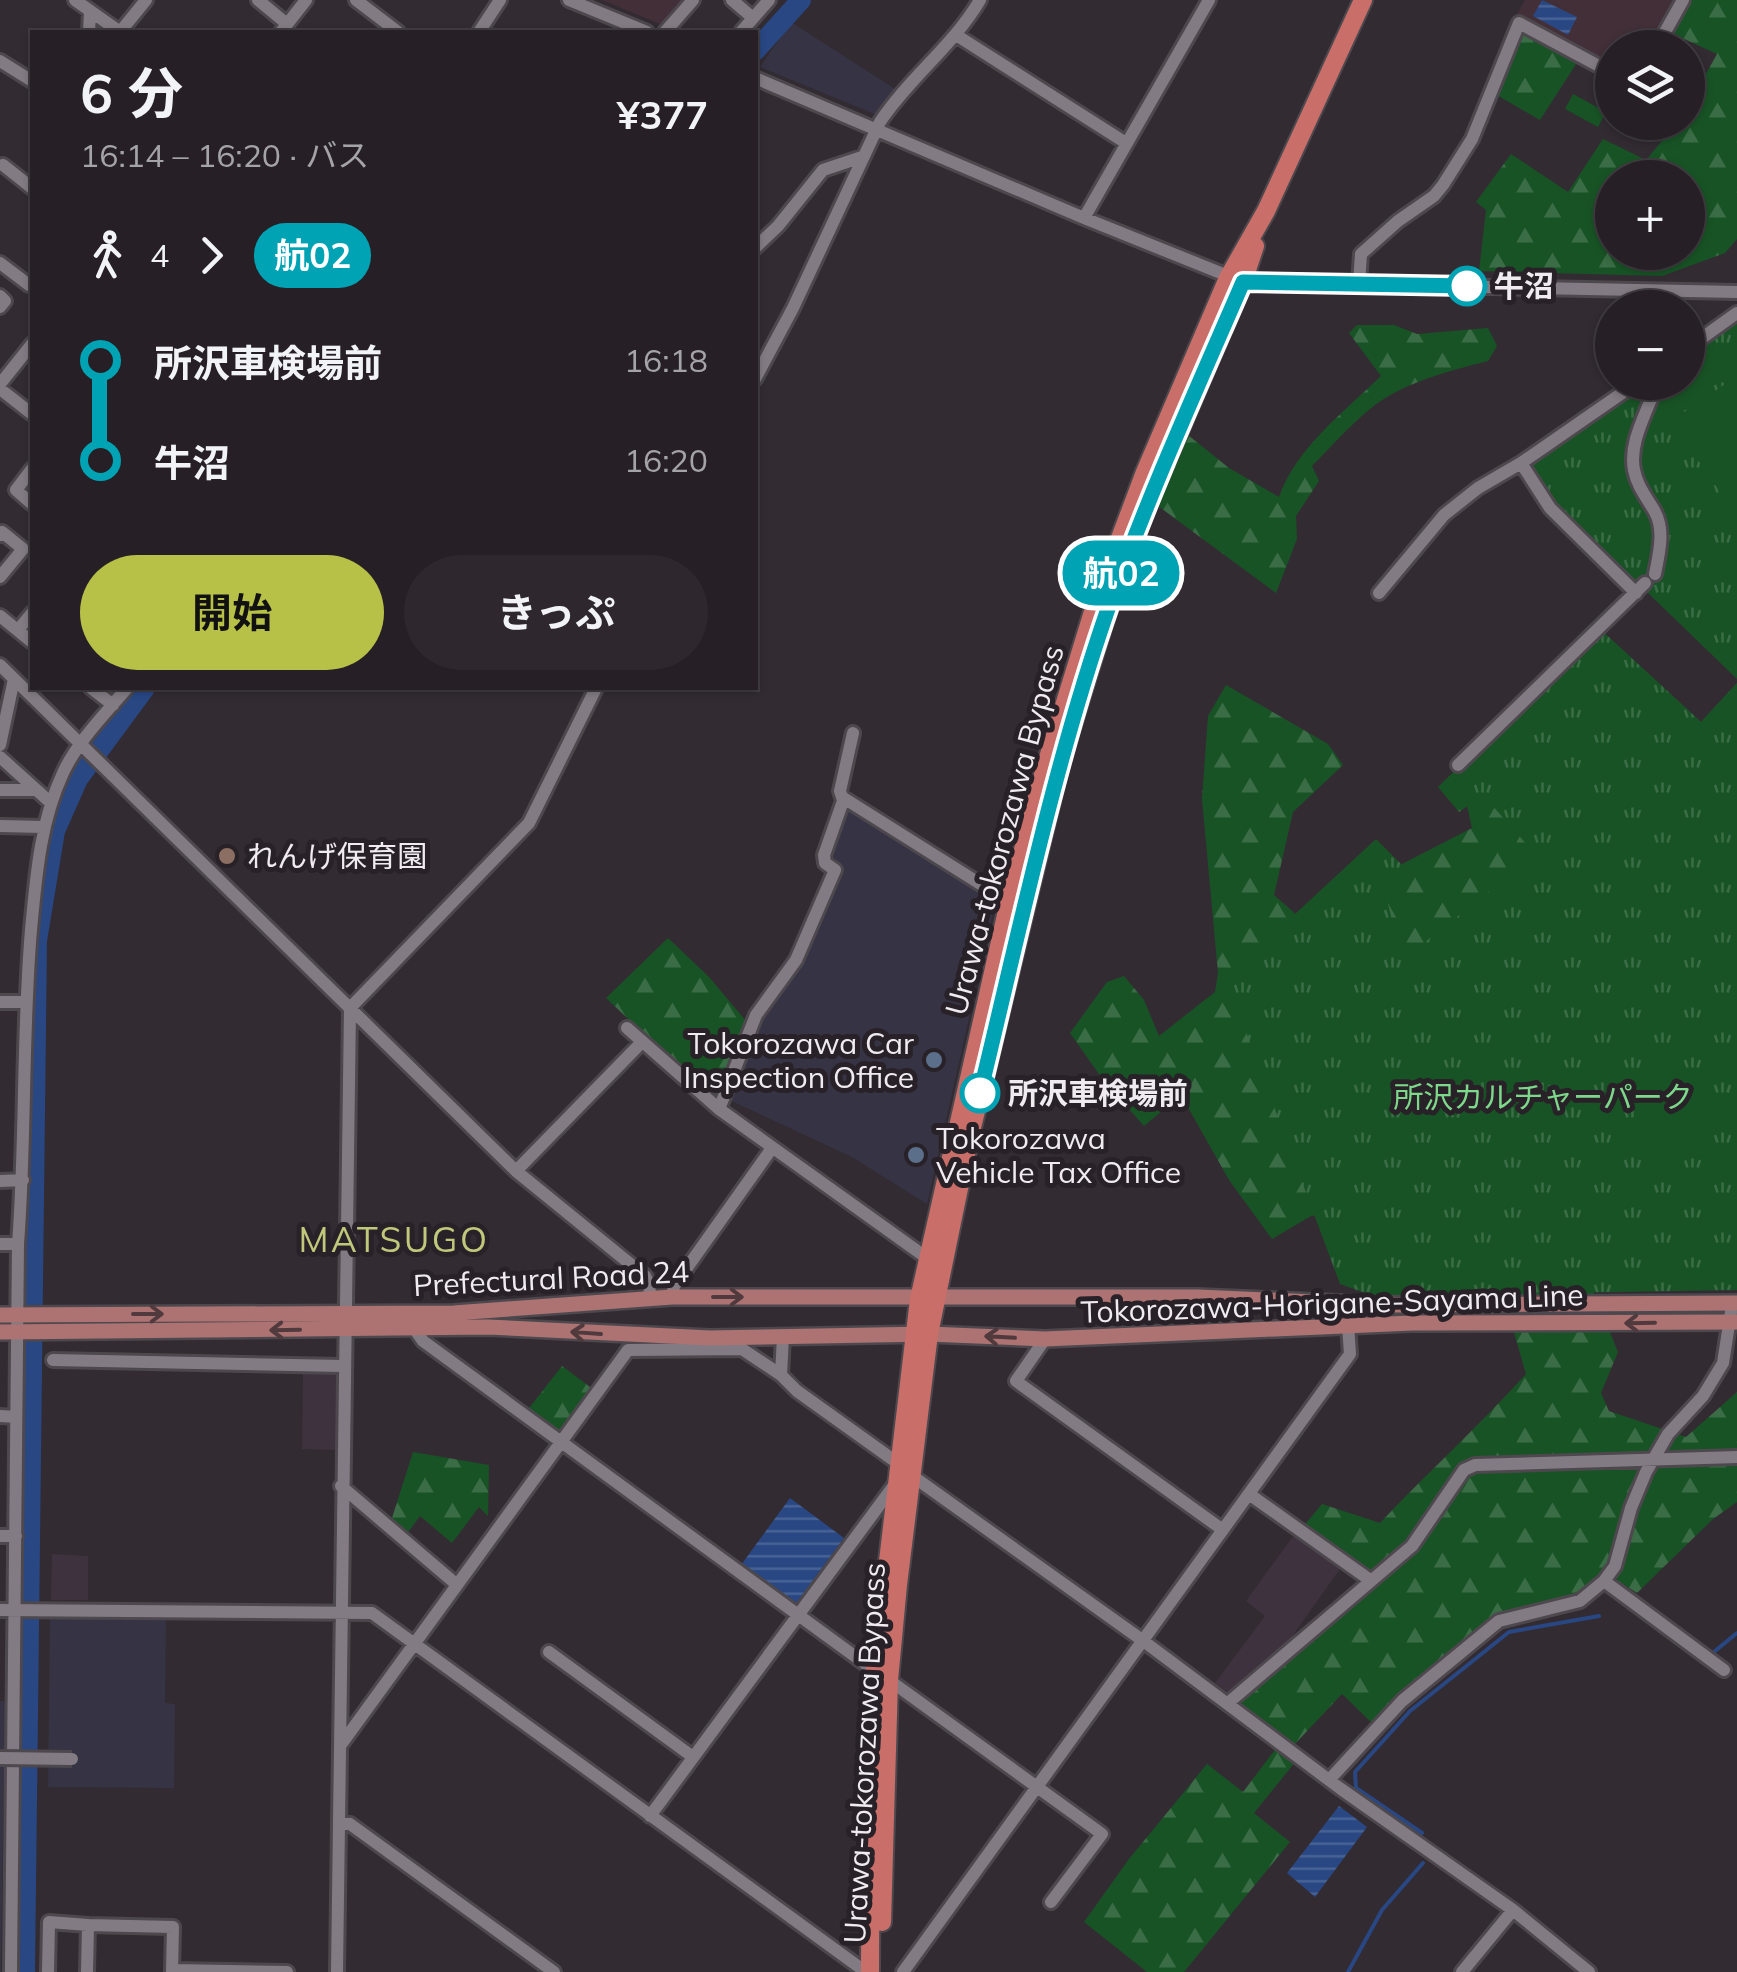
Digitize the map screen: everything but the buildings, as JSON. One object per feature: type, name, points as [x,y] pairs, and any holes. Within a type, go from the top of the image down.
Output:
[{"type":"highway","name":"Urawa-tokorozawa Bypass","points":[[926,1298],[927,1258],[1009,902],[1096,602],[1144,472],[1363,0]]},
{"type":"highway","name":"Urawa-tokorozawa Bypass","points":[[868,1972],[870,1774],[926,1298],[1061,760],[1109,606],[1235,280]]},
{"type":"highway","name":"Urawa-tokorozawa Bypass","points":[[881,1972],[882,1675]]},
{"type":"main road","name":"Prefectural Road 24","points":[[14,1332],[344,1321],[672,1297],[926,1298]]},
{"type":"main road","name":"Tokorozawa-Horigane-Sayama Line","points":[[926,1298],[1198,1297],[1384,1305],[1734,1303]]},
{"type":"main road","name":"Prefectural Road 24","points":[[14,1315],[344,1321],[414,1328],[488,1327],[710,1338],[921,1334]]},
{"type":"main road","name":"Tokorozawa-Horigane-Sayama Line","points":[[921,1334],[1045,1339],[1348,1325],[1734,1322]]},
{"type":"street","points":[[77,0],[117,30]]},
{"type":"street","points":[[122,30],[146,0]]},
{"type":"street","points":[[258,0],[284,28],[306,0]]},
{"type":"street","points":[[356,0],[395,30]]},
{"type":"street","points":[[480,30],[500,0]]},
{"type":"street","points":[[569,0],[642,30]]},
{"type":"street","points":[[667,30],[693,0]]},
{"type":"street","points":[[732,0],[753,18]]},
{"type":"street","points":[[742,30],[769,0]]},
{"type":"street","points":[[758,373],[793,308],[875,130],[897,96],[956,34],[980,0]]},
{"type":"street","points":[[1084,218],[1209,0]]},
{"type":"street","points":[[1666,30],[1683,0]]},
{"type":"street","points":[[89,30],[90,12]]},
{"type":"street","points":[[1359,284],[1360,254],[1434,196],[1472,139],[1519,23],[1595,65]]},
{"type":"street","points":[[956,34],[1126,144]]},
{"type":"street","points":[[0,61],[30,80]]},
{"type":"street","points":[[758,79],[1235,280],[1737,292]]},
{"type":"street","points":[[758,245],[822,170],[862,157]]},
{"type":"street","points":[[4,165],[30,186]]},
{"type":"street","points":[[0,263],[30,285]]},
{"type":"street","points":[[0,296],[5,301],[0,307]]},
{"type":"street","points":[[1705,336],[1737,313]]},
{"type":"street","points":[[30,347],[0,387],[30,412]]},
{"type":"street","points":[[1379,593],[1444,515],[1478,488],[1612,400]]},
{"type":"street","points":[[1458,766],[1645,583],[1661,541],[1660,528],[1638,483],[1633,462],[1635,442],[1651,400]]},
{"type":"street","points":[[1521,463],[1550,508],[1645,583]]},
{"type":"street","points":[[30,472],[16,490],[30,502]]},
{"type":"street","points":[[0,534],[23,550],[0,577]]},
{"type":"street","points":[[18,630],[30,615]]},
{"type":"street","points":[[0,616],[30,640]]},
{"type":"street","points":[[0,665],[29,687]]},
{"type":"street","points":[[0,745],[14,679]]},
{"type":"street","points":[[32,690],[102,766],[516,1171],[645,1276],[650,1286],[649,1299]]},
{"type":"street","points":[[94,690],[113,705]]},
{"type":"street","points":[[11,1972],[18,1610],[14,1315],[23,1180],[25,1002],[35,889],[44,827],[67,764],[125,690]]},
{"type":"street","points":[[337,1972],[342,1366],[350,1008],[529,823],[595,690]]},
{"type":"street","points":[[718,1109],[756,1015],[796,960],[835,870],[824,864],[824,855],[843,801],[840,791],[854,733]]},
{"type":"street","points":[[0,758],[51,804]]},
{"type":"street","points":[[0,790],[33,790]]},
{"type":"street","points":[[842,796],[1009,902]]},
{"type":"street","points":[[0,826],[44,827]]},
{"type":"street","points":[[0,1002],[25,1002]]},
{"type":"street","points":[[627,1028],[718,1109],[927,1258]]},
{"type":"street","points":[[516,1171],[642,1042]]},
{"type":"street","points":[[672,1297],[674,1286],[772,1148]]},
{"type":"street","points":[[0,1180],[23,1180]]},
{"type":"street","points":[[0,1244],[18,1244]]},
{"type":"street","points":[[1329,1780],[1402,1701],[1499,1621],[1580,1601],[1604,1581],[1614,1566],[1631,1508],[1654,1459],[1668,1434],[1714,1381],[1723,1362],[1734,1322],[1734,1303]]},
{"type":"street","points":[[903,1972],[1350,1354],[1348,1325]]},
{"type":"street","points":[[414,1328],[423,1341],[558,1442],[1102,1834],[1051,1902]]},
{"type":"street","points":[[781,1375],[783,1336]]},
{"type":"street","points":[[1045,1339],[1016,1381],[1223,1530]]},
{"type":"street","points":[[340,1746],[628,1350],[742,1350],[781,1375],[903,1473],[1142,1640],[1329,1780],[1513,1910],[1589,1972]]},
{"type":"street","points":[[52,1360],[342,1366]]},
{"type":"street","points":[[0,1416],[16,1416]]},
{"type":"street","points":[[1228,1702],[1412,1546],[1464,1470],[1475,1465],[1737,1457]]},
{"type":"street","points":[[650,1816],[903,1473]]},
{"type":"street","points":[[341,1486],[456,1584]]},
{"type":"street","points":[[1248,1494],[1370,1580]]},
{"type":"street","points":[[0,1536],[16,1536]]},
{"type":"street","points":[[1604,1581],[1724,1670]]},
{"type":"street","points":[[0,1610],[372,1613],[868,1972]]},
{"type":"street","points":[[549,1652],[693,1756]]},
{"type":"street","points":[[0,1758],[72,1759]]},
{"type":"street","points":[[339,1824],[350,1824],[554,1972]]},
{"type":"street","points":[[1462,1972],[1513,1910]]},
{"type":"street","points":[[48,1972],[48,1922],[172,1927],[172,1971],[287,1972]]},
{"type":"street","points":[[87,1972],[88,1925]]},
{"type":"shaded area","points":[[602,0],[686,0],[666,23],[660,24]]},
{"type":"shaded area","points":[[1525,0],[1678,0],[1661,30],[1595,30],[1595,59],[1517,14]]},
{"type":"shaded area","points":[[791,22],[895,89],[877,115],[760,67]]},
{"type":"shaded area","points":[[843,801],[996,899],[927,1204],[852,1157],[723,1097],[756,1015],[796,960],[834,871],[825,863]]},
{"type":"shaded area","points":[[334,1370],[339,1377],[337,1450],[302,1449],[303,1371]]},
{"type":"shaded area","points":[[1296,1532],[1342,1566],[1293,1635],[1297,1639],[1230,1694],[1215,1683],[1265,1616],[1246,1601]]},
{"type":"shaded area","points":[[52,1554],[88,1556],[88,1600],[51,1600]]},
{"type":"shaded area","points":[[50,1615],[166,1616],[165,1703],[175,1704],[174,1788],[48,1787]]},
{"type":"shaded area","points":[[0,1701],[5,1701],[1,1972],[0,1972]]},
{"type":"green space","points":[[1690,0],[1737,0],[1737,239],[1725,253],[1705,260],[1705,160],[1646,160],[1663,140],[1705,140],[1705,76],[1717,54],[1705,49],[1705,30],[1673,30]]},
{"type":"green space","points":[[1523,31],[1578,61],[1540,120],[1495,94],[1517,34]]},
{"type":"green space","points":[[1573,94],[1595,106],[1595,125],[1565,109]]},
{"type":"green space","points":[[1605,140],[1646,160],[1595,160],[1595,270],[1678,270],[1662,276],[1479,271],[1486,210],[1476,202],[1511,154],[1568,192]]},
{"type":"green space","points":[[1737,317],[1737,679],[1646,591],[1635,588],[1579,534],[1550,504],[1530,470],[1533,460],[1619,400],[1705,400],[1705,340]]},
{"type":"green space","points":[[1357,325],[1394,325],[1417,334],[1488,328],[1497,346],[1488,361],[1426,379],[1382,400],[1312,466],[1319,481],[1296,516],[1297,539],[1276,593],[1158,506],[1188,435],[1229,468],[1279,497],[1309,447],[1381,376],[1349,333]]},
{"type":"green space","points":[[1737,376],[1737,507],[1730,506],[1676,429],[1677,417]]},
{"type":"green space","points":[[1600,629],[1701,722],[1737,683],[1593,1291],[1618,1352],[1601,1393],[1609,1411],[1686,1437],[1737,1392],[1737,1502],[1713,1519],[1637,1593],[1603,1571],[1576,1596],[1497,1617],[1374,1725],[1342,1694],[1293,1746],[1296,1761],[1254,1813],[1290,1842],[1184,1972],[1147,1972],[1084,1922],[1129,1859],[1207,1764],[1243,1792],[1284,1738],[1237,1702],[1378,1581],[1302,1528],[1322,1504],[1380,1523],[1526,1374],[1506,1305],[1384,1305],[1398,1205],[1311,1216],[1272,1239],[1229,1180],[1181,1095],[1144,1126],[1101,1077],[1070,1033],[1107,982],[1124,976],[1144,1000],[1159,1036],[1215,992],[1218,973],[1202,799],[1208,716],[1226,685],[1328,744],[1343,765],[1293,812],[1274,895],[1299,917],[1472,828],[1458,765]]},
{"type":"green space","name":"所沢カルチャーパーク","points":[[1600,629],[1701,722],[1737,683],[1737,1290],[1374,1296],[1340,1284],[1226,978],[1376,839],[1401,864],[1386,896],[1402,960],[1536,855],[1483,795],[1459,812],[1438,787]]},
{"type":"green space","points":[[668,938],[709,977],[746,1021],[716,1102],[606,998]]},
{"type":"green space","points":[[1691,1071],[1712,1153],[1650,1170],[1629,1088]]},
{"type":"green space","points":[[562,1366],[594,1390],[559,1438],[526,1412]]},
{"type":"green space","points":[[413,1452],[489,1465],[488,1516],[479,1507],[452,1543],[420,1516],[406,1535],[391,1521]]},
{"type":"water","points":[[1542,0],[1577,17],[1568,35],[1533,16]]},
{"type":"water","points":[[790,1498],[844,1538],[795,1605],[741,1565]]},
{"type":"water","points":[[1339,1806],[1367,1827],[1315,1897],[1287,1873]]},
{"type":"waterway","points":[[758,48],[801,0]]},
{"type":"waterway","points":[[25,1972],[37,941],[55,831],[78,779],[144,690]]},
{"type":"waterway","points":[[1422,1833],[1356,1788],[1355,1772],[1410,1711],[1509,1632],[1599,1616]]},
{"type":"waterway","points":[[1715,1651],[1737,1633]]},
{"type":"waterway","points":[[1348,1972],[1382,1910],[1423,1863]]},
{"type":"bus line","name":"航02","points":[[980,1093],[1061,760],[1109,606],[1148,503],[1243,282],[1467,286]]},
{"type":"place","name":"牛沼","points":[[1467,286]]},
{"type":"place","name":"れんげ保育園","points":[[227,856]]},
{"type":"place","name":"Tokorozawa Car Inspection Office","points":[[934,1060]]},
{"type":"place","name":"所沢車検場前","points":[[980,1093]]},
{"type":"place","name":"Tokorozawa Vehicle Tax Office","points":[[916,1155]]},
{"type":"district","name":"MATSUGO","points":[[394,1239]]}]
